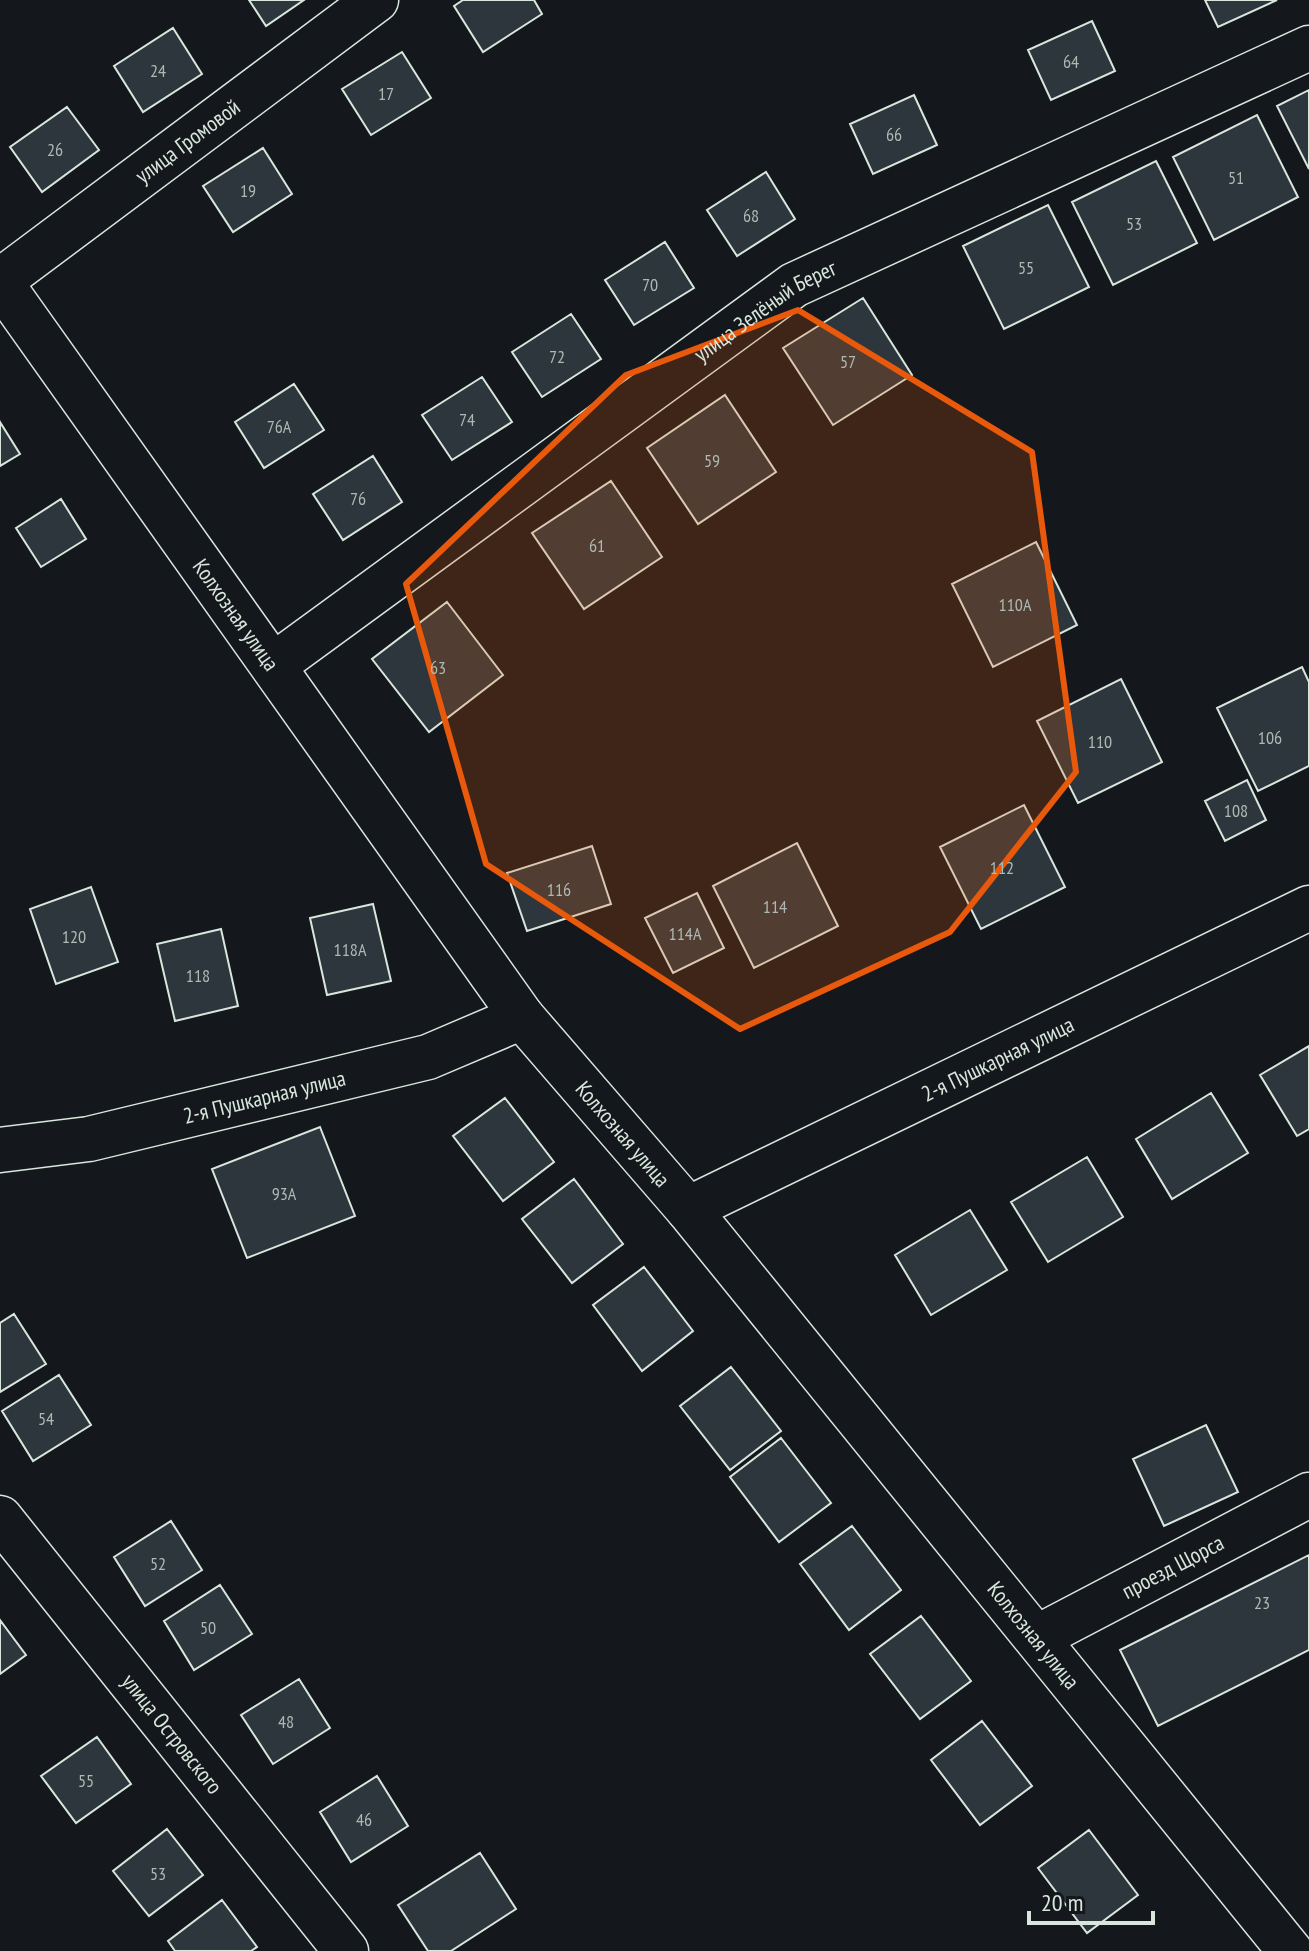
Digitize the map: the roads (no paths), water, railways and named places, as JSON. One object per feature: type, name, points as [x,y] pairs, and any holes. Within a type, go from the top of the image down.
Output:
[{"type":"street","name":"улица Громовой","points":[[0,282],[376,0]]},
{"type":"street","name":"улица Зелёный Берег","points":[[274,665],[794,285],[1309,48]]},
{"type":"street","name":"Колхозная улица","points":[[0,282],[522,1017],[688,1209],[1290,1951]]},
{"type":"street","name":"2-я Пушкарная улица","points":[[688,1209],[1309,908]]},
{"type":"street","name":"2-я Пушкарная улица","points":[[0,1150],[89,1139],[428,1057],[522,1017]]},
{"type":"street","name":"проезд Щорса","points":[[1038,1637],[1309,1495]]},
{"type":"street","name":"улица Островского","points":[[0,1518],[346,1951]]}]
